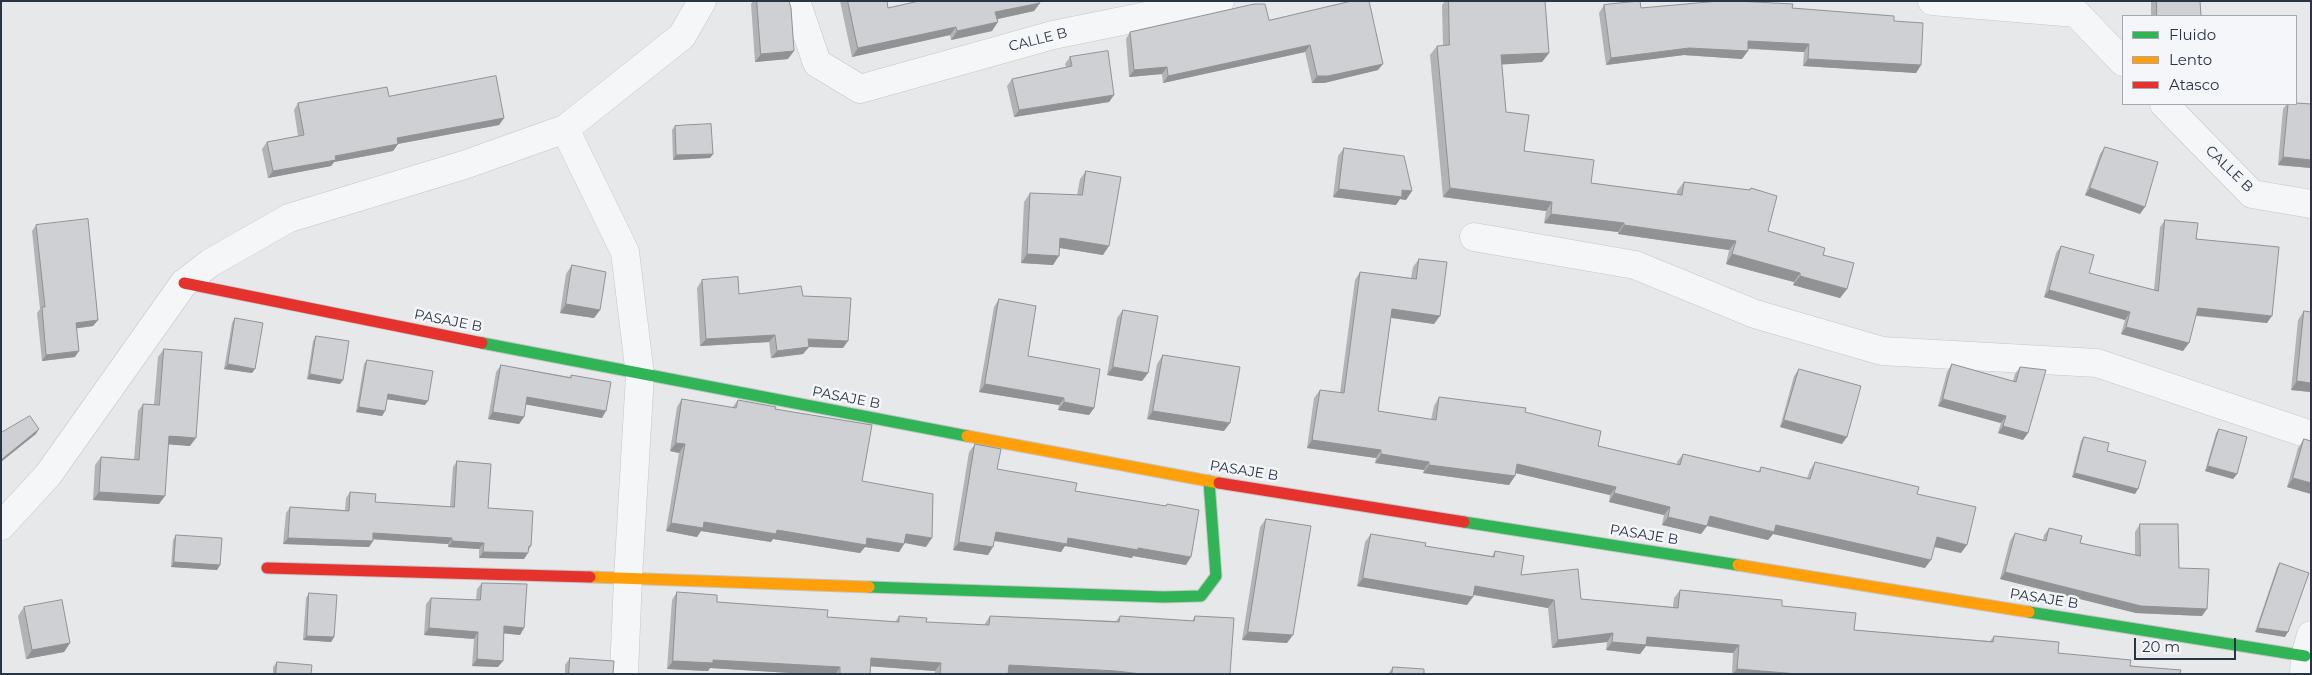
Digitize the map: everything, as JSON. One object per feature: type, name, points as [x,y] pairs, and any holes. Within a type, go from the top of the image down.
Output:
[{"type":"street","points":[[1,526],[48,475],[184,283],[210,263],[289,218],[464,166],[564,128],[682,36],[702,1]]},
{"type":"street","name":"CALLE B","points":[[796,1],[817,63],[860,89],[1053,35],[1220,1]]},
{"type":"street","points":[[1932,1],[2076,7],[2122,61]]},
{"type":"street","name":"CALLE B","points":[[2165,105],[2252,194],[2311,204]]},
{"type":"street","points":[[564,128],[625,252],[640,375],[624,674]]},
{"type":"street","points":[[1474,237],[1635,266],[1755,314],[1882,351],[2097,363],[2311,435]]},
{"type":"street","name":"PASAJE B","points":[[184,283],[640,375],[1208,481],[2308,654]]},
{"type":"street","points":[[267,568],[628,578],[1164,597],[1201,596],[1216,576],[1208,481]]},
{"type":"building","points":[[757,1],[789,1],[794,51],[761,54]]},
{"type":"building","points":[[848,1],[887,1],[888,8],[919,1],[1039,1],[1040,3],[995,12],[998,22],[957,31],[956,27],[858,48]]},
{"type":"building","points":[[1352,1],[1369,1],[1383,64],[1328,76],[1317,76],[1310,45],[1168,76],[1167,67],[1134,70],[1130,32],[1254,4],[1265,4],[1269,20]]},
{"type":"building","points":[[1449,1],[1545,1],[1549,53],[1501,55],[1506,112],[1529,115],[1524,151],[1594,160],[1591,183],[1682,195],[1684,182],[1750,190],[1751,188],[1777,196],[1768,231],[1825,248],[1823,255],[1854,263],[1847,289],[1800,276],[1800,273],[1732,254],[1736,241],[1624,225],[1624,223],[1551,214],[1552,202],[1450,188],[1437,46],[1449,45]]},
{"type":"building","points":[[1640,1],[1641,8],[1736,1],[1793,4],[1792,8],[1894,16],[1894,21],[1923,23],[1921,65],[1808,59],[1809,44],[1748,41],[1748,51],[1689,48],[1611,58],[1604,5]]},
{"type":"building","points":[[2157,1],[2200,1],[2201,15],[2157,15]]},
{"type":"building","points":[[1108,51],[1114,95],[1019,110],[1012,79],[1072,66],[1070,57]]},
{"type":"building","points":[[496,76],[504,118],[397,138],[398,144],[335,156],[336,160],[273,171],[267,142],[304,135],[298,103],[387,87],[389,96]]},
{"type":"building","points":[[2297,103],[2311,104],[2311,160],[2283,157],[2288,105],[2297,105]]},
{"type":"building","points":[[711,124],[713,154],[676,155],[675,126]]},
{"type":"building","points":[[2105,147],[2158,162],[2145,207],[2090,188]]},
{"type":"building","points":[[1344,148],[1404,156],[1412,191],[1402,190],[1402,197],[1339,189]]},
{"type":"building","points":[[1086,171],[1121,177],[1109,246],[1060,238],[1059,256],[1027,254],[1030,193],[1082,195]]},
{"type":"building","points":[[88,219],[98,320],[76,323],[79,351],[46,355],[42,307],[45,307],[36,225]]},
{"type":"building","points":[[2165,220],[2198,223],[2196,239],[2279,247],[2272,316],[2198,308],[2189,343],[2126,327],[2130,312],[2049,290],[2061,246],[2094,255],[2089,273],[2158,291]]},
{"type":"building","points":[[1419,259],[1447,262],[1440,316],[1392,309],[1378,411],[1436,420],[1439,397],[1526,408],[1525,412],[1601,431],[1598,446],[1680,465],[1683,454],[1760,472],[1761,467],[1810,479],[1815,462],[1919,487],[1917,494],[1976,507],[1967,545],[1937,537],[1931,560],[1776,525],[1774,532],[1710,516],[1707,526],[1668,517],[1670,507],[1614,493],[1616,487],[1517,464],[1515,476],[1429,465],[1429,462],[1381,454],[1381,450],[1312,440],[1320,390],[1344,393],[1360,272],[1416,279]]},
{"type":"building","points":[[572,265],[606,272],[600,310],[566,304]]},
{"type":"building","points":[[738,277],[739,294],[801,286],[803,296],[851,298],[848,341],[808,339],[809,347],[777,351],[775,335],[706,339],[702,280]]},
{"type":"building","points":[[999,299],[1036,306],[1028,356],[1100,369],[1094,408],[1064,402],[1064,398],[985,384]]},
{"type":"building","points":[[1123,310],[1158,316],[1148,373],[1113,367]]},
{"type":"building","points":[[2304,311],[2311,312],[2311,383],[2297,381]]},
{"type":"building","points":[[235,318],[263,323],[255,369],[228,364]]},
{"type":"building","points":[[316,336],[349,341],[343,380],[310,374]]},
{"type":"building","points":[[164,349],[202,352],[196,438],[169,436],[165,496],[99,492],[101,457],[139,460],[143,404],[159,405]]},
{"type":"building","points":[[1163,355],[1240,367],[1230,423],[1153,411]]},
{"type":"building","points":[[367,360],[433,371],[428,401],[388,394],[385,411],[359,407]]},
{"type":"building","points":[[1952,364],[2016,382],[2020,367],[2046,370],[2028,433],[2003,426],[2006,416],[1943,399]]},
{"type":"building","points":[[501,365],[571,378],[571,375],[611,382],[606,411],[527,397],[524,417],[493,412]]},
{"type":"building","points":[[1799,369],[1861,386],[1847,437],[1784,420]]},
{"type":"building","points":[[682,399],[736,408],[738,400],[776,407],[775,409],[872,425],[862,481],[933,494],[932,538],[906,534],[904,544],[867,538],[866,545],[777,530],[776,534],[704,522],[703,528],[671,523],[685,444],[676,443]]},
{"type":"building","points":[[30,416],[39,429],[1,460],[1,433]]},
{"type":"building","points":[[2219,429],[2247,437],[2237,474],[2208,466]]},
{"type":"building","points":[[2084,437],[2109,443],[2107,451],[2146,461],[2138,489],[2075,473]]},
{"type":"building","points":[[2304,439],[2311,441],[2311,483],[2293,478]]},
{"type":"building","points":[[975,444],[1001,449],[997,469],[1077,483],[1075,491],[1199,510],[1191,557],[1068,538],[1067,544],[996,532],[993,547],[959,542]]},
{"type":"building","points":[[457,461],[491,464],[488,508],[533,511],[531,546],[529,546],[528,553],[483,552],[484,543],[452,541],[452,538],[373,533],[373,541],[288,538],[290,507],[349,511],[350,492],[376,494],[375,502],[454,507]]},
{"type":"building","points":[[1266,519],[1311,526],[1293,635],[1248,632]]},
{"type":"building","points":[[2140,524],[2178,524],[2179,568],[2209,569],[2207,609],[2141,606],[2005,572],[2015,533],[2046,541],[2049,528],[2082,536],[2080,543],[2140,556]]},
{"type":"building","points":[[1371,534],[1426,543],[1425,546],[1494,557],[1495,551],[1524,556],[1521,575],[1578,569],[1581,599],[1678,608],[1680,590],[1782,600],[1782,606],[1856,613],[1854,630],[1993,642],[1994,636],[2059,642],[2058,653],[2131,660],[2130,666],[2181,670],[2180,674],[1798,674],[1737,669],[1739,645],[1647,637],[1646,645],[1612,642],[1613,633],[1558,640],[1554,600],[1475,586],[1473,597],[1363,578]]},
{"type":"building","points":[[176,535],[222,538],[220,565],[174,562]]},
{"type":"building","points":[[2280,563],[2309,573],[2288,632],[2258,628]]},
{"type":"building","points":[[482,583],[527,584],[524,628],[504,626],[503,661],[477,659],[478,632],[429,628],[431,598],[480,600]]},
{"type":"building","points":[[677,592],[717,595],[717,602],[828,610],[827,617],[899,622],[899,616],[927,618],[926,622],[989,625],[990,616],[1119,622],[1120,616],[1194,621],[1195,616],[1234,618],[1230,674],[1142,674],[1009,665],[1008,674],[940,674],[941,663],[871,658],[870,674],[840,674],[840,667],[713,660],[713,663],[673,661]]},
{"type":"building","points":[[309,593],[337,595],[334,637],[307,636]]},
{"type":"building","points":[[62,600],[70,643],[32,650],[24,607]]},
{"type":"building","points":[[570,658],[614,661],[613,674],[569,674]]},
{"type":"building","points":[[277,662],[312,665],[311,674],[276,674]]},
{"type":"building","points":[[1393,667],[1424,669],[1424,674],[1392,674]]},
{"type":"traffic: fast","points":[[482,343],[967,436]]},
{"type":"traffic: fast","points":[[869,587],[1164,597],[1201,596],[1216,576],[1209,481]]},
{"type":"traffic: fast","points":[[1464,522],[1738,565]]},
{"type":"traffic: fast","points":[[2029,612],[2305,656]]},
{"type":"traffic: slow","points":[[967,436],[1219,483]]},
{"type":"traffic: slow","points":[[1738,565],[2029,612]]},
{"type":"traffic: slow","points":[[590,577],[869,587]]},
{"type":"traffic: jam","points":[[184,283],[482,343]]},
{"type":"traffic: jam","points":[[1219,483],[1464,522]]},
{"type":"traffic: jam","points":[[267,568],[590,577]]}]
